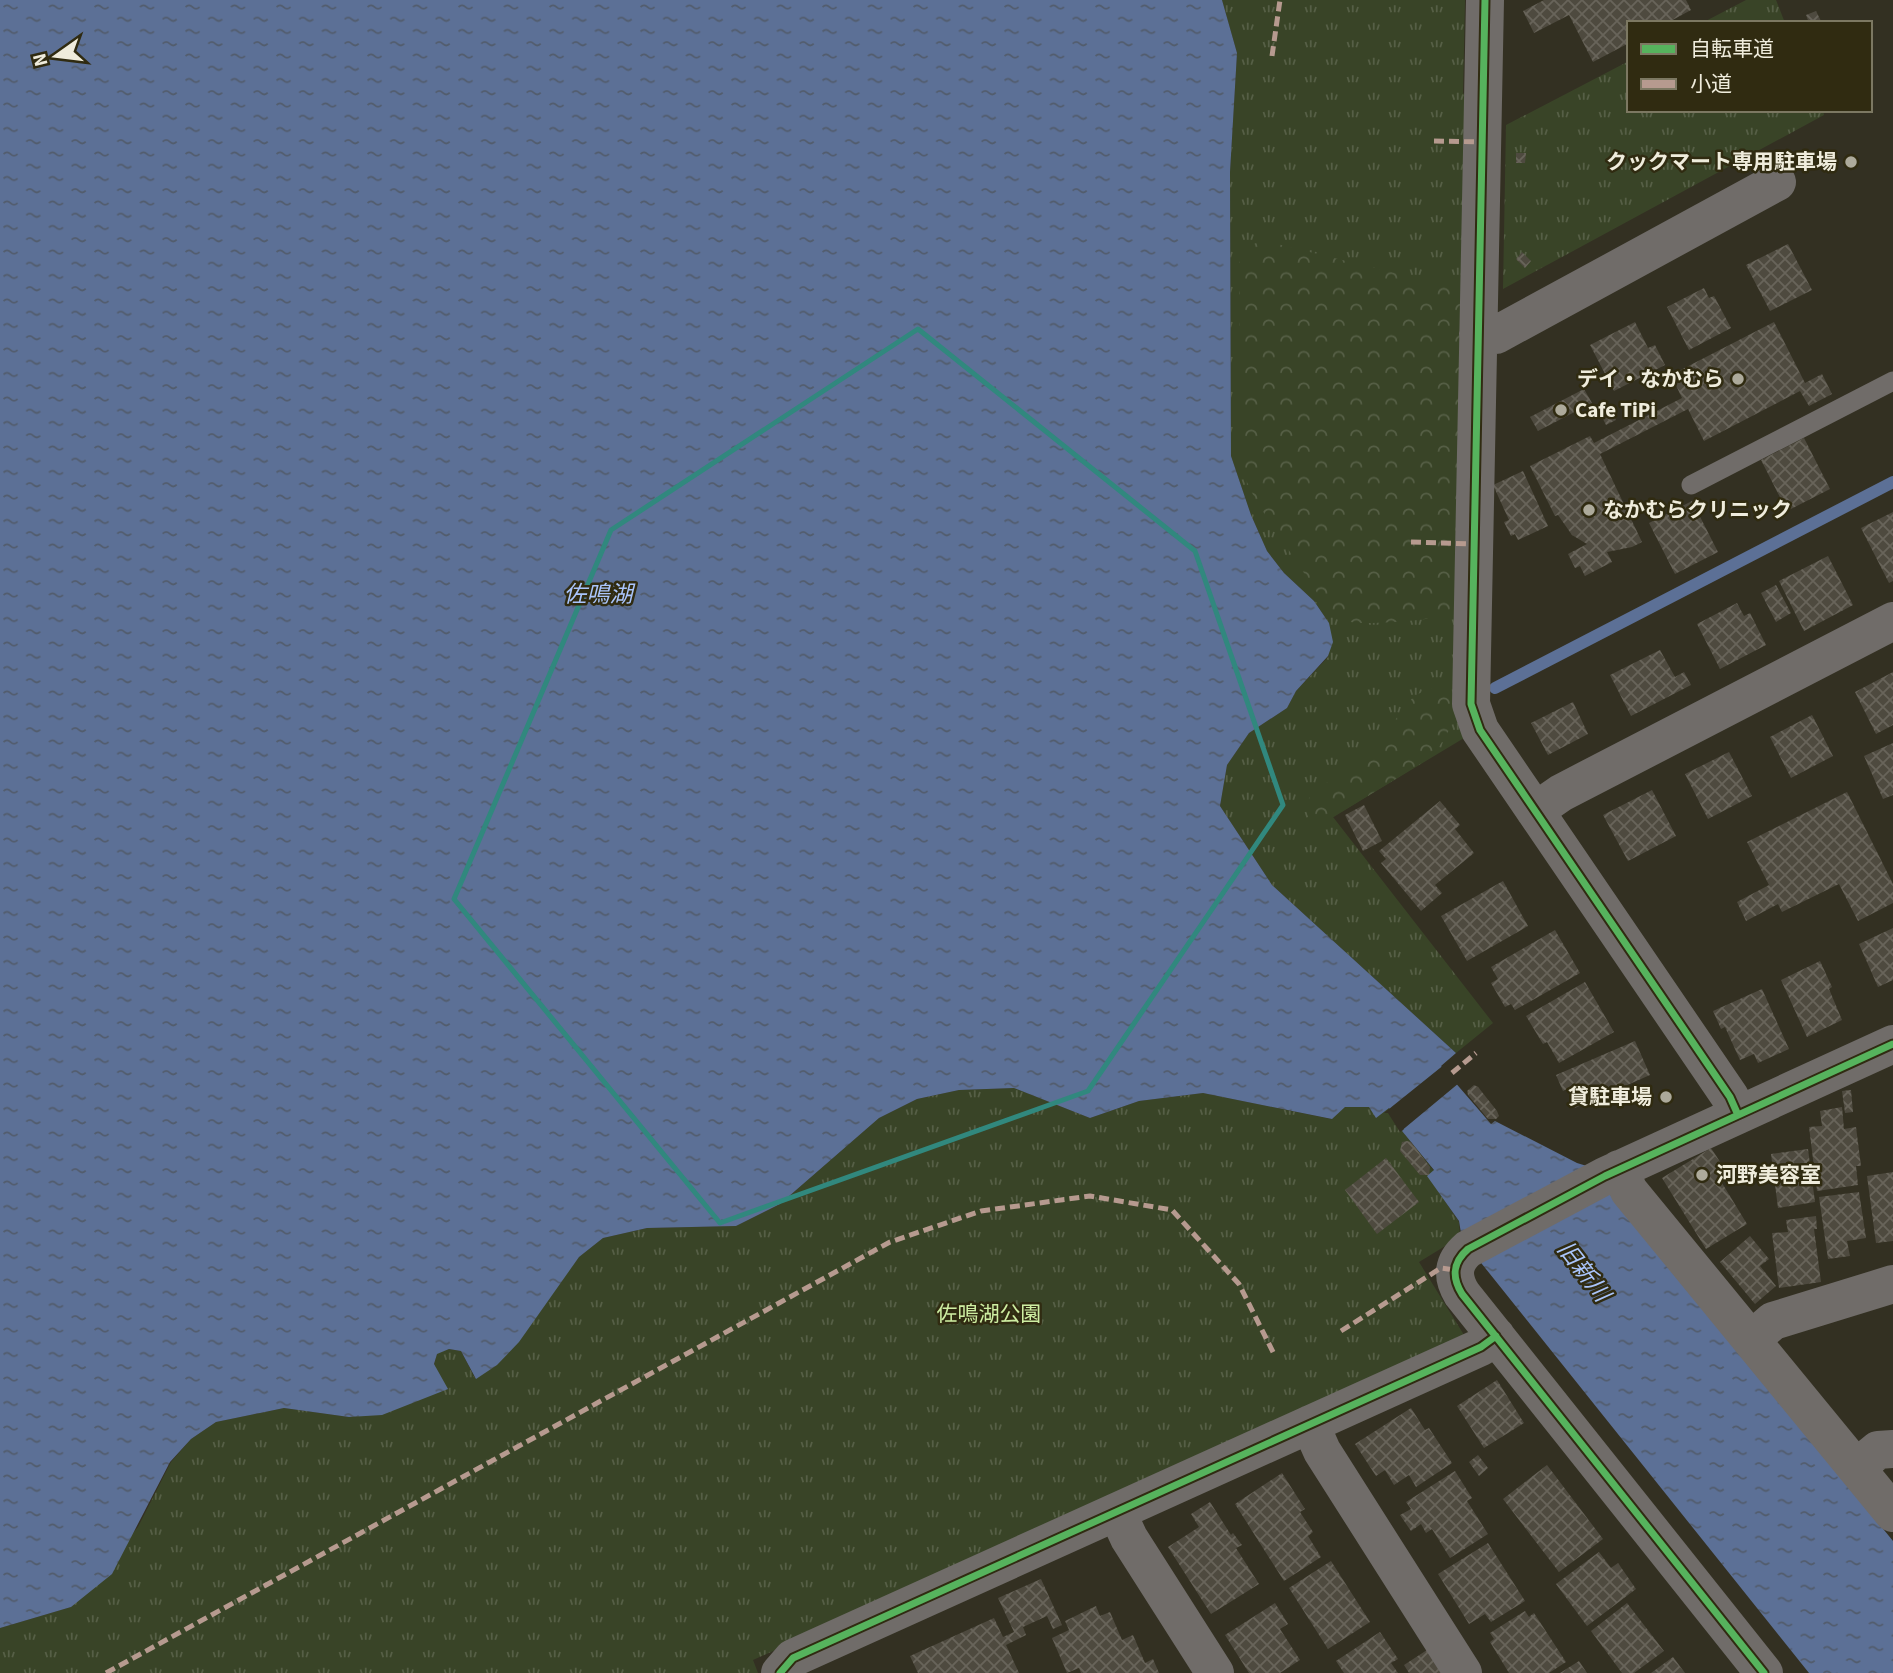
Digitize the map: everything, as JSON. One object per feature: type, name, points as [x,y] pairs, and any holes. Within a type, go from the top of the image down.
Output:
[{"type":"street","points":[[1485,0],[1471,704],[1480,730],[1730,1097],[1738,1115]]},
{"type":"street","points":[[1478,334],[1496,335],[1777,182]]},
{"type":"street","points":[[1535,811],[1561,793],[1893,621]]},
{"type":"street","points":[[1764,1673],[1457,1285],[1455,1265],[1468,1249],[1612,1173],[1893,1044]]},
{"type":"street","points":[[1612,1173],[1893,1513]]},
{"type":"street","points":[[1751,1340],[1773,1321],[1893,1284]]},
{"type":"street","points":[[780,1673],[793,1658],[1481,1347],[1496,1336]]},
{"type":"street","points":[[1310,1424],[1322,1451],[1464,1673]]},
{"type":"street","points":[[1856,1468],[1878,1450],[1893,1449]]},
{"type":"street","points":[[1117,1512],[1129,1538],[1215,1673]]},
{"type":"lane","points":[[1691,485],[1893,381]]},
{"type":"highlighted area","points":[[918,329],[1195,551],[1283,805],[1088,1091],[720,1223],[454,899],[611,530]]},
{"type":"green space","points":[[1222,0],[1465,0],[1463,93],[1469,99],[1464,738],[1333,817],[1493,1023],[1456,1053],[1272,885],[1220,806],[1227,765],[1249,733],[1287,708],[1296,691],[1328,657],[1329,623],[1314,601],[1284,573],[1267,551],[1251,515],[1231,456],[1230,172],[1237,53]]},
{"type":"green space","points":[[1746,0],[1776,0],[1784,21],[1706,21]]},
{"type":"green space","points":[[1627,62],[1627,112],[1823,112],[1824,115],[1503,289],[1506,125]]},
{"type":"green space","points":[[1269,242],[1436,283],[1451,289],[1460,304],[1458,591],[1452,607],[1445,614],[1414,620],[1369,623],[1351,622],[1340,617],[1324,603],[1256,501],[1245,478],[1241,450],[1239,264],[1244,249],[1256,243]]},
{"type":"green space","points":[[1446,686],[1451,690],[1455,709],[1450,728],[1439,747],[1425,761],[1327,821],[1312,822],[1306,806],[1315,792],[1368,756],[1417,695]]},
{"type":"green space","name":"佐鳴湖公園","points":[[1015,1088],[1090,1118],[1139,1101],[1203,1093],[1331,1119],[1345,1107],[1388,1107],[1404,1129],[1402,1131],[1434,1171],[1428,1176],[1459,1222],[1460,1237],[1419,1262],[1464,1335],[1345,1395],[753,1660],[758,1673],[0,1673],[0,1628],[71,1607],[138,1527],[171,1462],[191,1439],[216,1422],[284,1408],[349,1417],[447,1389],[434,1365],[437,1353],[449,1349],[461,1351],[475,1378],[555,1289],[579,1257],[603,1238],[647,1228],[736,1226],[780,1204],[879,1118],[917,1099],[959,1090]]},
{"type":"water","name":"佐鳴湖","points":[[0,0],[1222,0],[1237,53],[1230,172],[1231,456],[1251,515],[1267,551],[1284,573],[1314,601],[1329,623],[1333,642],[1328,656],[1296,691],[1287,708],[1249,733],[1227,765],[1220,806],[1272,885],[1456,1053],[1441,1066],[1491,1124],[1495,1121],[1590,1167],[1893,1541],[1893,1673],[1809,1673],[1462,1239],[1459,1221],[1427,1176],[1434,1170],[1402,1131],[1404,1129],[1389,1108],[1376,1118],[1369,1107],[1345,1107],[1332,1119],[1203,1093],[1139,1101],[1090,1118],[1014,1088],[959,1090],[917,1099],[879,1118],[780,1204],[736,1226],[647,1228],[603,1238],[579,1257],[519,1342],[497,1365],[476,1379],[461,1351],[449,1349],[437,1354],[434,1364],[448,1389],[382,1415],[349,1417],[284,1408],[216,1422],[191,1439],[170,1462],[112,1574],[71,1607],[0,1628]]},
{"type":"pier","points":[[1445,1064],[1459,1083],[1400,1132],[1388,1113],[1384,1113]]},
{"type":"building","points":[[1544,0],[1686,0],[1691,10],[1671,21],[1627,21],[1627,44],[1593,62],[1569,15],[1534,33],[1523,11]]},
{"type":"building","points":[[1816,11],[1821,21],[1808,21],[1806,15]]},
{"type":"building","points":[[1516,153],[1526,153],[1525,163],[1516,163]]},
{"type":"building","points":[[1788,244],[1812,290],[1770,311],[1746,265]]},
{"type":"building","points":[[1522,252],[1531,261],[1525,268],[1516,259]]},
{"type":"building","points":[[1704,288],[1709,298],[1714,296],[1731,328],[1689,350],[1667,307]]},
{"type":"building","points":[[1635,322],[1648,348],[1655,345],[1665,365],[1614,391],[1590,345]]},
{"type":"building","points":[[1774,322],[1805,383],[1822,374],[1832,394],[1809,406],[1800,391],[1704,441],[1688,409],[1600,454],[1642,542],[1607,552],[1612,562],[1585,576],[1580,566],[1575,568],[1568,554],[1587,544],[1572,535],[1558,515],[1555,516],[1530,466],[1590,436],[1594,443],[1682,398],[1671,375]]},
{"type":"building","name":"Cafe TiPi","points":[[1584,389],[1592,403],[1538,431],[1530,417]]},
{"type":"building","points":[[1612,411],[1616,420],[1606,425],[1602,417]]},
{"type":"building","points":[[1804,438],[1830,489],[1787,511],[1761,460]]},
{"type":"building","points":[[1523,471],[1548,526],[1518,540],[1515,534],[1511,536],[1504,522],[1509,520],[1493,485]]},
{"type":"building","points":[[1692,501],[1718,552],[1675,574],[1649,523]]},
{"type":"building","points":[[1893,512],[1893,581],[1889,583],[1861,528]]},
{"type":"building","points":[[1828,556],[1853,605],[1804,631],[1779,581]]},
{"type":"building","points":[[1776,585],[1791,613],[1776,622],[1761,593]]},
{"type":"building","points":[[1737,603],[1744,616],[1750,613],[1766,645],[1720,669],[1697,624]]},
{"type":"building","points":[[1660,650],[1675,677],[1684,672],[1691,685],[1631,716],[1610,675]]},
{"type":"building","points":[[1893,672],[1893,725],[1876,734],[1855,692]]},
{"type":"building","points":[[1573,702],[1588,734],[1548,755],[1531,723]]},
{"type":"building","points":[[1812,715],[1833,756],[1791,778],[1770,737]]},
{"type":"building","points":[[1893,743],[1893,795],[1883,799],[1864,756]]},
{"type":"building","points":[[1729,752],[1752,796],[1708,819],[1685,774]]},
{"type":"building","points":[[1652,790],[1676,836],[1628,861],[1603,815]]},
{"type":"building","points":[[1847,792],[1893,884],[1893,903],[1858,921],[1839,884],[1782,912],[1778,904],[1746,921],[1737,902],[1769,885],[1747,842]]},
{"type":"building","points":[[1440,801],[1460,825],[1455,829],[1474,853],[1435,885],[1442,893],[1421,911],[1381,863],[1386,859],[1379,851]]},
{"type":"building","points":[[1364,805],[1382,841],[1363,851],[1345,815]]},
{"type":"building","points":[[1503,881],[1528,926],[1467,961],[1441,916]]},
{"type":"building","points":[[1893,928],[1893,980],[1878,987],[1859,944]]},
{"type":"building","points":[[1555,930],[1580,973],[1515,1010],[1511,1004],[1505,1007],[1491,983],[1498,979],[1491,967]]},
{"type":"building","points":[[1820,961],[1832,987],[1829,989],[1842,1020],[1807,1037],[1781,980]]},
{"type":"building","points":[[1585,982],[1614,1032],[1559,1063],[1547,1042],[1543,1044],[1526,1016]]},
{"type":"building","points":[[1762,989],[1789,1049],[1758,1063],[1754,1054],[1740,1060],[1725,1027],[1721,1029],[1713,1011]]},
{"type":"building","points":[[1635,1041],[1650,1075],[1575,1108],[1567,1089],[1563,1091],[1556,1075]]},
{"type":"building","points":[[1474,1085],[1497,1111],[1499,1116],[1496,1119],[1488,1119],[1468,1095],[1467,1091]]},
{"type":"building","points":[[1851,1090],[1853,1112],[1845,1113],[1842,1091]]},
{"type":"building","points":[[1842,1107],[1844,1129],[1856,1127],[1861,1166],[1856,1166],[1858,1185],[1817,1191],[1809,1127],[1822,1126],[1820,1111]]},
{"type":"building","points":[[1402,1142],[1411,1142],[1430,1167],[1429,1175],[1420,1175],[1400,1151]]},
{"type":"building","points":[[1711,1148],[1730,1177],[1722,1183],[1747,1224],[1706,1249],[1662,1178]]},
{"type":"building","points":[[1808,1149],[1815,1202],[1778,1208],[1771,1154]]},
{"type":"building","points":[[1386,1158],[1419,1202],[1377,1234],[1345,1190]]},
{"type":"building","points":[[1893,1172],[1893,1241],[1876,1243],[1867,1176]]},
{"type":"building","points":[[1859,1192],[1866,1238],[1847,1241],[1850,1256],[1828,1259],[1819,1197]]},
{"type":"building","points":[[1816,1216],[1817,1229],[1814,1229],[1821,1282],[1779,1288],[1772,1233],[1788,1232],[1786,1220]]},
{"type":"building","points":[[1750,1236],[1769,1259],[1760,1266],[1776,1286],[1755,1304],[1720,1262]]},
{"type":"building","points":[[1497,1380],[1524,1423],[1484,1448],[1457,1406]]},
{"type":"building","points":[[1411,1408],[1425,1430],[1429,1428],[1452,1463],[1416,1487],[1409,1475],[1394,1485],[1385,1470],[1376,1476],[1355,1444]]},
{"type":"building","points":[[1478,1455],[1488,1468],[1479,1476],[1469,1462]]},
{"type":"building","points":[[1547,1465],[1603,1539],[1559,1572],[1503,1499]]},
{"type":"building","points":[[1455,1471],[1472,1498],[1467,1501],[1488,1534],[1450,1558],[1432,1529],[1426,1533],[1421,1524],[1411,1531],[1400,1515],[1411,1509],[1406,1502]]},
{"type":"building","points":[[1282,1473],[1305,1509],[1300,1512],[1313,1532],[1308,1536],[1321,1557],[1284,1581],[1235,1504]]},
{"type":"building","points":[[1210,1502],[1231,1535],[1233,1533],[1242,1545],[1236,1548],[1259,1584],[1211,1614],[1168,1547],[1199,1527],[1191,1514]]},
{"type":"building","points":[[1488,1543],[1525,1601],[1491,1622],[1485,1614],[1469,1624],[1438,1574]]},
{"type":"building","points":[[1599,1552],[1611,1568],[1618,1563],[1636,1589],[1587,1626],[1556,1584]]},
{"type":"building","points":[[1331,1561],[1370,1622],[1328,1649],[1289,1588]]},
{"type":"building","points":[[1041,1579],[1062,1625],[1053,1629],[1047,1616],[1023,1627],[1026,1635],[1006,1645],[1019,1673],[918,1673],[910,1656],[994,1618],[1003,1637],[1014,1632],[998,1598]]},
{"type":"building","points":[[1275,1603],[1288,1624],[1280,1629],[1300,1660],[1280,1673],[1249,1673],[1225,1635]]},
{"type":"building","points":[[1627,1603],[1664,1651],[1634,1673],[1622,1673],[1591,1631]]},
{"type":"building","points":[[1096,1606],[1100,1616],[1110,1612],[1122,1640],[1133,1635],[1145,1663],[1153,1659],[1159,1673],[1081,1673],[1079,1668],[1067,1673],[1052,1638],[1069,1630],[1065,1621]]},
{"type":"building","points":[[1525,1611],[1529,1617],[1534,1613],[1566,1662],[1549,1673],[1509,1673],[1490,1642],[1494,1639],[1490,1633]]},
{"type":"building","points":[[1380,1632],[1398,1659],[1391,1663],[1398,1673],[1344,1673],[1336,1661]]},
{"type":"building","points":[[1427,1650],[1441,1673],[1409,1673],[1404,1665]]},
{"type":"building","points":[[1673,1657],[1685,1673],[1651,1673]]},
{"type":"building","points":[[1579,1661],[1587,1673],[1560,1673]]},
{"type":"waterway","points":[[1495,688],[1893,482]]},
{"type":"marked path","points":[[1272,56],[1280,0]]},
{"type":"marked path","points":[[1434,141],[1482,142]]},
{"type":"marked path","points":[[1411,542],[1473,544]]},
{"type":"marked path","points":[[1452,1073],[1476,1053]]},
{"type":"marked path","points":[[106,1673],[890,1242],[981,1211],[1090,1196],[1172,1210],[1239,1284],[1274,1354]]},
{"type":"marked path","points":[[1341,1331],[1441,1268],[1455,1270]]},
{"type":"cycle path","points":[[1485,0],[1471,704],[1480,730],[1730,1097],[1738,1115]]},
{"type":"cycle path","points":[[1764,1673],[1462,1294],[1456,1281],[1455,1270],[1459,1259],[1468,1249],[1605,1176],[1893,1044]]},
{"type":"cycle path","points":[[780,1673],[793,1658],[1481,1347],[1496,1336]]},
{"type":"place","name":"クックマート専用駐車場","points":[[1851,162]]},
{"type":"place","name":"デイ・なかむら","points":[[1738,379]]},
{"type":"place","name":"Cafe TiPi","points":[[1561,410]]},
{"type":"place","name":"なかむらクリニック","points":[[1589,510]]},
{"type":"place","name":"貸駐車場","points":[[1666,1097]]},
{"type":"place","name":"河野美容室","points":[[1702,1175]]},
{"type":"water label","name":"旧新川","points":[[1584,1271]]}]
